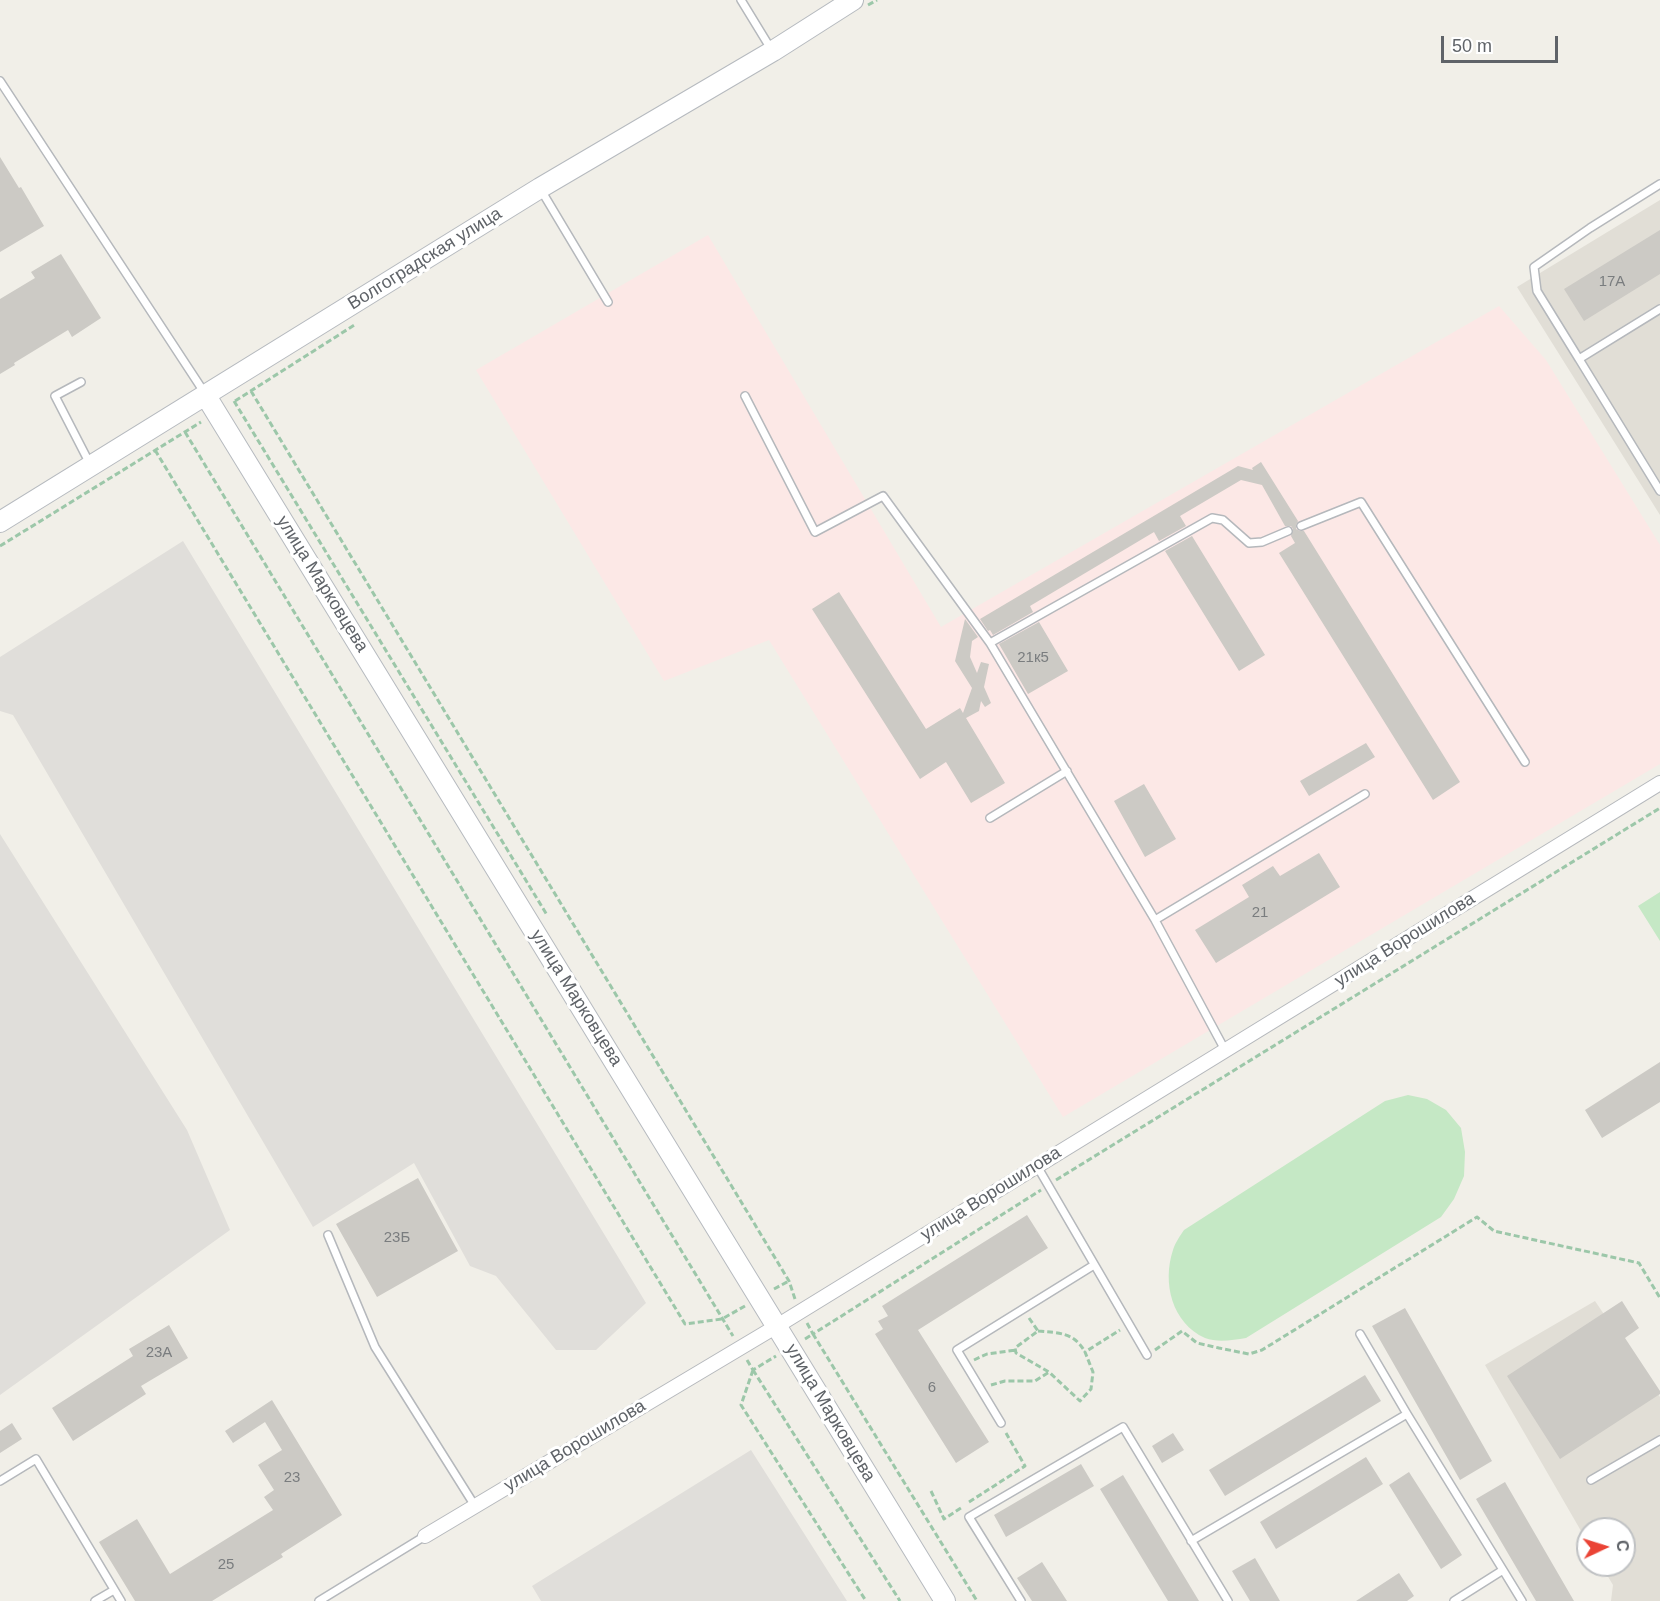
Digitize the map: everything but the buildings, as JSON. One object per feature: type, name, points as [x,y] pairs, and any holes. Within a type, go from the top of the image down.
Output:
[{"type":"main road","name":"Волгоградская улица","points":[[0,522],[540,188],[773,51],[853,0]]},
{"type":"main road","name":"улица Марковцева","points":[[206,396],[945,1601]]},
{"type":"street","name":"улица Ворошилова","points":[[425,1536],[800,1312],[1660,783]]},
{"type":"lane","points":[[741,0],[773,51]]},
{"type":"lane","points":[[0,81],[206,396]]},
{"type":"lane","points":[[1660,184],[1534,267],[1537,291],[1660,491]]},
{"type":"lane","points":[[540,188],[608,302]]},
{"type":"lane","points":[[1579,359],[1660,309]]},
{"type":"lane","points":[[81,381],[55,396],[91,467]]},
{"type":"lane","points":[[745,396],[815,532],[883,496],[990,643],[1155,920],[1226,1050]]},
{"type":"lane","points":[[1301,526],[1361,502],[1525,762]]},
{"type":"lane","points":[[990,643],[1212,518],[1222,520],[1249,543],[1262,542],[1288,531]]},
{"type":"lane","points":[[990,818],[1067,771]]},
{"type":"lane","points":[[1155,920],[1365,794]]},
{"type":"lane","points":[[1037,1166],[1147,1355]]},
{"type":"lane","points":[[328,1235],[375,1347],[475,1506]]},
{"type":"lane","points":[[1001,1424],[957,1350],[1094,1264]]},
{"type":"lane","points":[[1360,1334],[1522,1601]]},
{"type":"lane","points":[[1191,1540],[1407,1414]]},
{"type":"lane","points":[[1021,1601],[969,1517],[1123,1427],[1228,1601]]},
{"type":"lane","points":[[1591,1480],[1660,1440]]},
{"type":"lane","points":[[0,1481],[36,1459],[121,1601]]},
{"type":"lane","name":"улица Ворошилова","points":[[319,1601],[425,1536]]},
{"type":"lane","points":[[1454,1601],[1503,1570]]},
{"type":"lane","points":[[95,1601],[114,1590]]},
{"type":"path","points":[[251,391],[789,1281],[800,1312],[977,1601]]},
{"type":"path","points":[[234,401],[551,922]]},
{"type":"path","points":[[0,546],[217,413]]},
{"type":"path","points":[[185,432],[739,1348],[900,1601]]},
{"type":"path","points":[[155,450],[685,1324],[722,1319]]},
{"type":"path","points":[[866,1601],[741,1405],[753,1370],[1048,1185],[1660,808]]},
{"type":"path","points":[[1147,1355],[1182,1331],[1197,1343],[1249,1354],[1262,1350],[1477,1217],[1494,1231],[1639,1263],[1660,1298]]},
{"type":"path","points":[[1023,1309],[1038,1331]]},
{"type":"path","points":[[1085,1352],[1129,1324]]},
{"type":"path","points":[[1038,1331],[1065,1333],[1080,1342],[1085,1352],[1093,1372],[1091,1389],[1080,1401],[1049,1372],[1016,1353],[1016,1350],[1015,1348],[1038,1331]]},
{"type":"path","points":[[965,1364],[987,1354],[1016,1350]]},
{"type":"path","points":[[979,1387],[1005,1381],[1035,1381],[1049,1372]]},
{"type":"path","points":[[931,1491],[944,1519],[1025,1466],[1001,1424]]},
{"type":"shaded area","points":[[1660,200],[1660,515],[1517,287]]},
{"type":"shaded area","points":[[708,235],[941,627],[1499,306],[1546,360],[1660,545],[1660,764],[1063,1117],[769,640],[664,681],[476,370]]},
{"type":"shaded area","points":[[183,541],[646,1303],[596,1350],[556,1350],[496,1276],[470,1266],[414,1163],[313,1227],[13,715],[0,711],[0,657]]},
{"type":"shaded area","points":[[0,834],[187,1130],[230,1230],[0,1395]]},
{"type":"shaded area","points":[[1595,1301],[1660,1397],[1660,1601],[1611,1601],[1613,1585],[1608,1577],[1636,1577],[1636,1517],[1576,1517],[1576,1522],[1485,1365]]},
{"type":"shaded area","points":[[751,1450],[847,1601],[541,1601],[532,1586]]},
{"type":"green space","points":[[1660,892],[1660,941],[1638,906]]},
{"type":"green space","points":[[1408,1095],[1427,1099],[1446,1110],[1461,1128],[1465,1152],[1464,1176],[1454,1199],[1441,1217],[1246,1338],[1225,1341],[1205,1338],[1185,1323],[1172,1301],[1169,1276],[1173,1250],[1184,1230],[1385,1101]]}]
